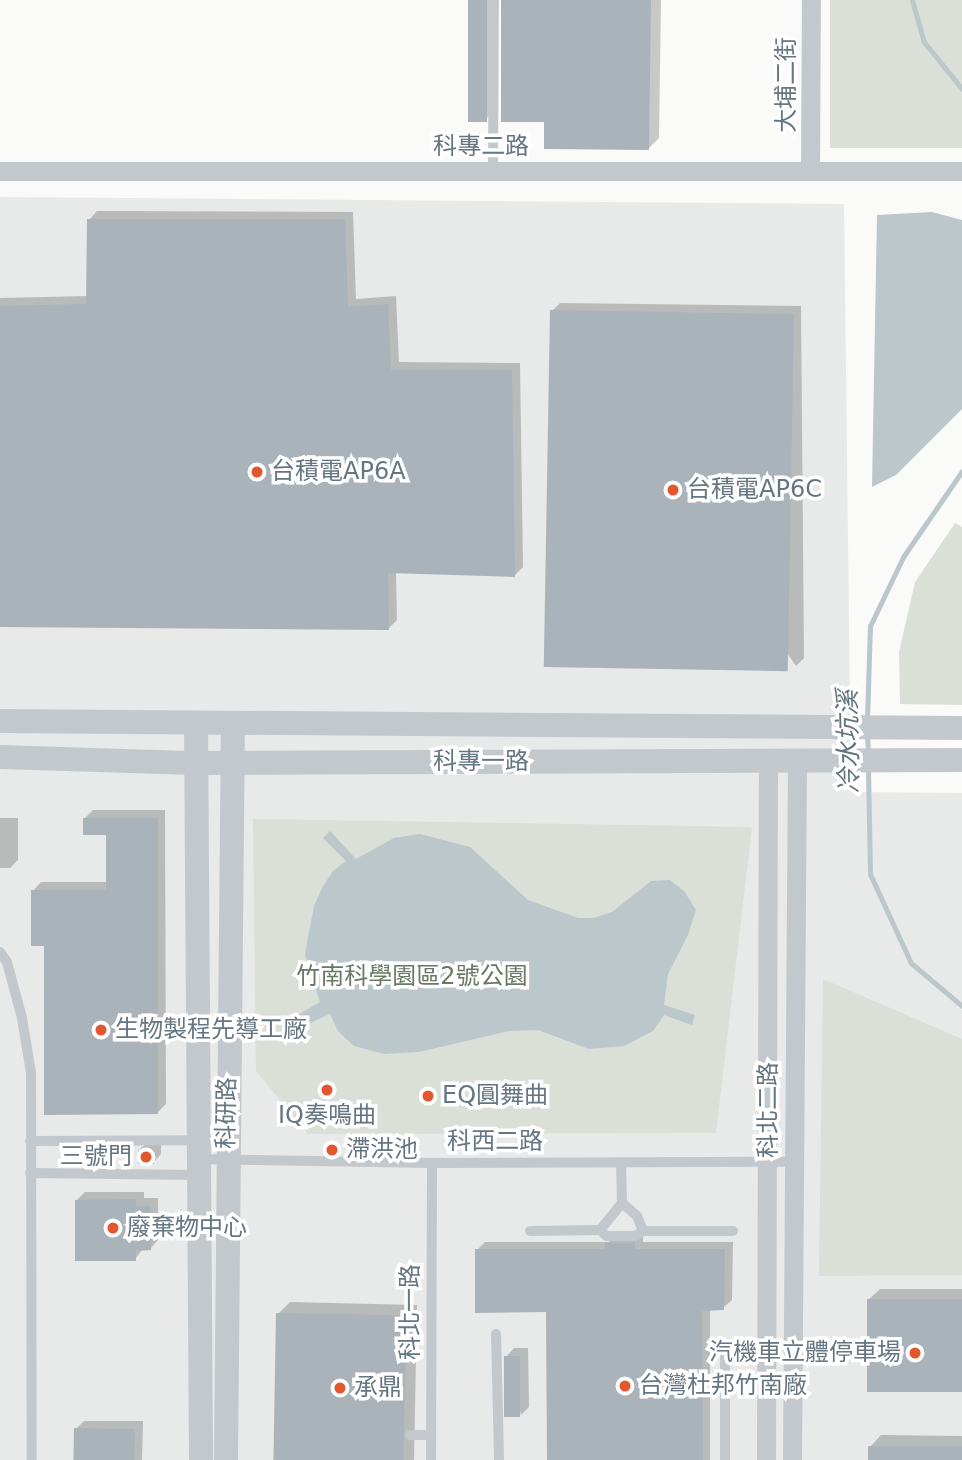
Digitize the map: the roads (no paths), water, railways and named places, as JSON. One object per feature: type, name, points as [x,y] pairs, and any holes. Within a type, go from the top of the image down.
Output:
[{"type":"street","name":"大埔二街","points":[[810,171],[811,0]]},
{"type":"street","name":"科專二路","points":[[0,171],[962,171]]},
{"type":"street","name":"科專一路","points":[[0,722],[962,728]]},
{"type":"street","name":"科研路","points":[[226,1460],[233,723]]},
{"type":"street","name":"科研路","points":[[196,724],[201,1460]]},
{"type":"street","points":[[768,762],[770,726]]},
{"type":"street","points":[[797,761],[798,726]]},
{"type":"street","name":"科專一路","points":[[0,757],[195,763],[962,760]]},
{"type":"street","name":"科北二路","points":[[792,1460],[797,761]]},
{"type":"street","name":"科北二路","points":[[766,1460],[768,762]]},
{"type":"lane","points":[[492,171],[494,0]]},
{"type":"lane","points":[[0,952],[7,962],[22,1018],[29,1062],[32,1460]]},
{"type":"lane","points":[[30,1141],[198,1158]]},
{"type":"lane","points":[[30,1173],[198,1158]]},
{"type":"lane","name":"科西二路","points":[[198,1158],[432,1163],[793,1162]]},
{"type":"lane","name":"科北一路","points":[[431,1460],[432,1163]]},
{"type":"lane","points":[[600,1230],[622,1203],[621,1163]]},
{"type":"lane","points":[[622,1203],[637,1216],[643,1231]]},
{"type":"lane","points":[[530,1231],[600,1230],[607,1236],[635,1236],[643,1231],[733,1231]]},
{"type":"lane","points":[[496,1334],[499,1460]]},
{"type":"lane","points":[[725,1460],[726,1344]]},
{"type":"lane","points":[[410,1435],[431,1435]]},
{"type":"waterway","name":"冷水坑溪","points":[[912,0],[924,42],[962,89]]},
{"type":"waterway","name":"冷水坑溪","points":[[867,720],[870,626],[903,557],[962,471]]},
{"type":"waterway","name":"冷水坑溪","points":[[867,734],[868,755]]},
{"type":"waterway","name":"冷水坑溪","points":[[868,769],[870,874],[911,963],[962,1006]]},
{"type":"place","name":"台積電AP6A","points":[[257,472]]},
{"type":"place","name":"台積電AP6C","points":[[673,490]]},
{"type":"place","name":"生物製程先導工廠","points":[[101,1030]]},
{"type":"place","name":"IQ奏鳴曲","points":[[327,1090]]},
{"type":"place","name":"EQ圓舞曲","points":[[428,1096]]},
{"type":"place","name":"滯洪池","points":[[332,1150]]},
{"type":"place","name":"三號門","points":[[146,1157]]},
{"type":"place","name":"廢棄物中心","points":[[113,1228]]},
{"type":"place","name":"汽機車立體停車場","points":[[915,1353]]},
{"type":"place","name":"台灣杜邦竹南廠","points":[[625,1386]]},
{"type":"place","name":"承鼎","points":[[340,1388]]},
{"type":"park label","name":"竹南科學園區2號公園","points":[[412,977]]}]
